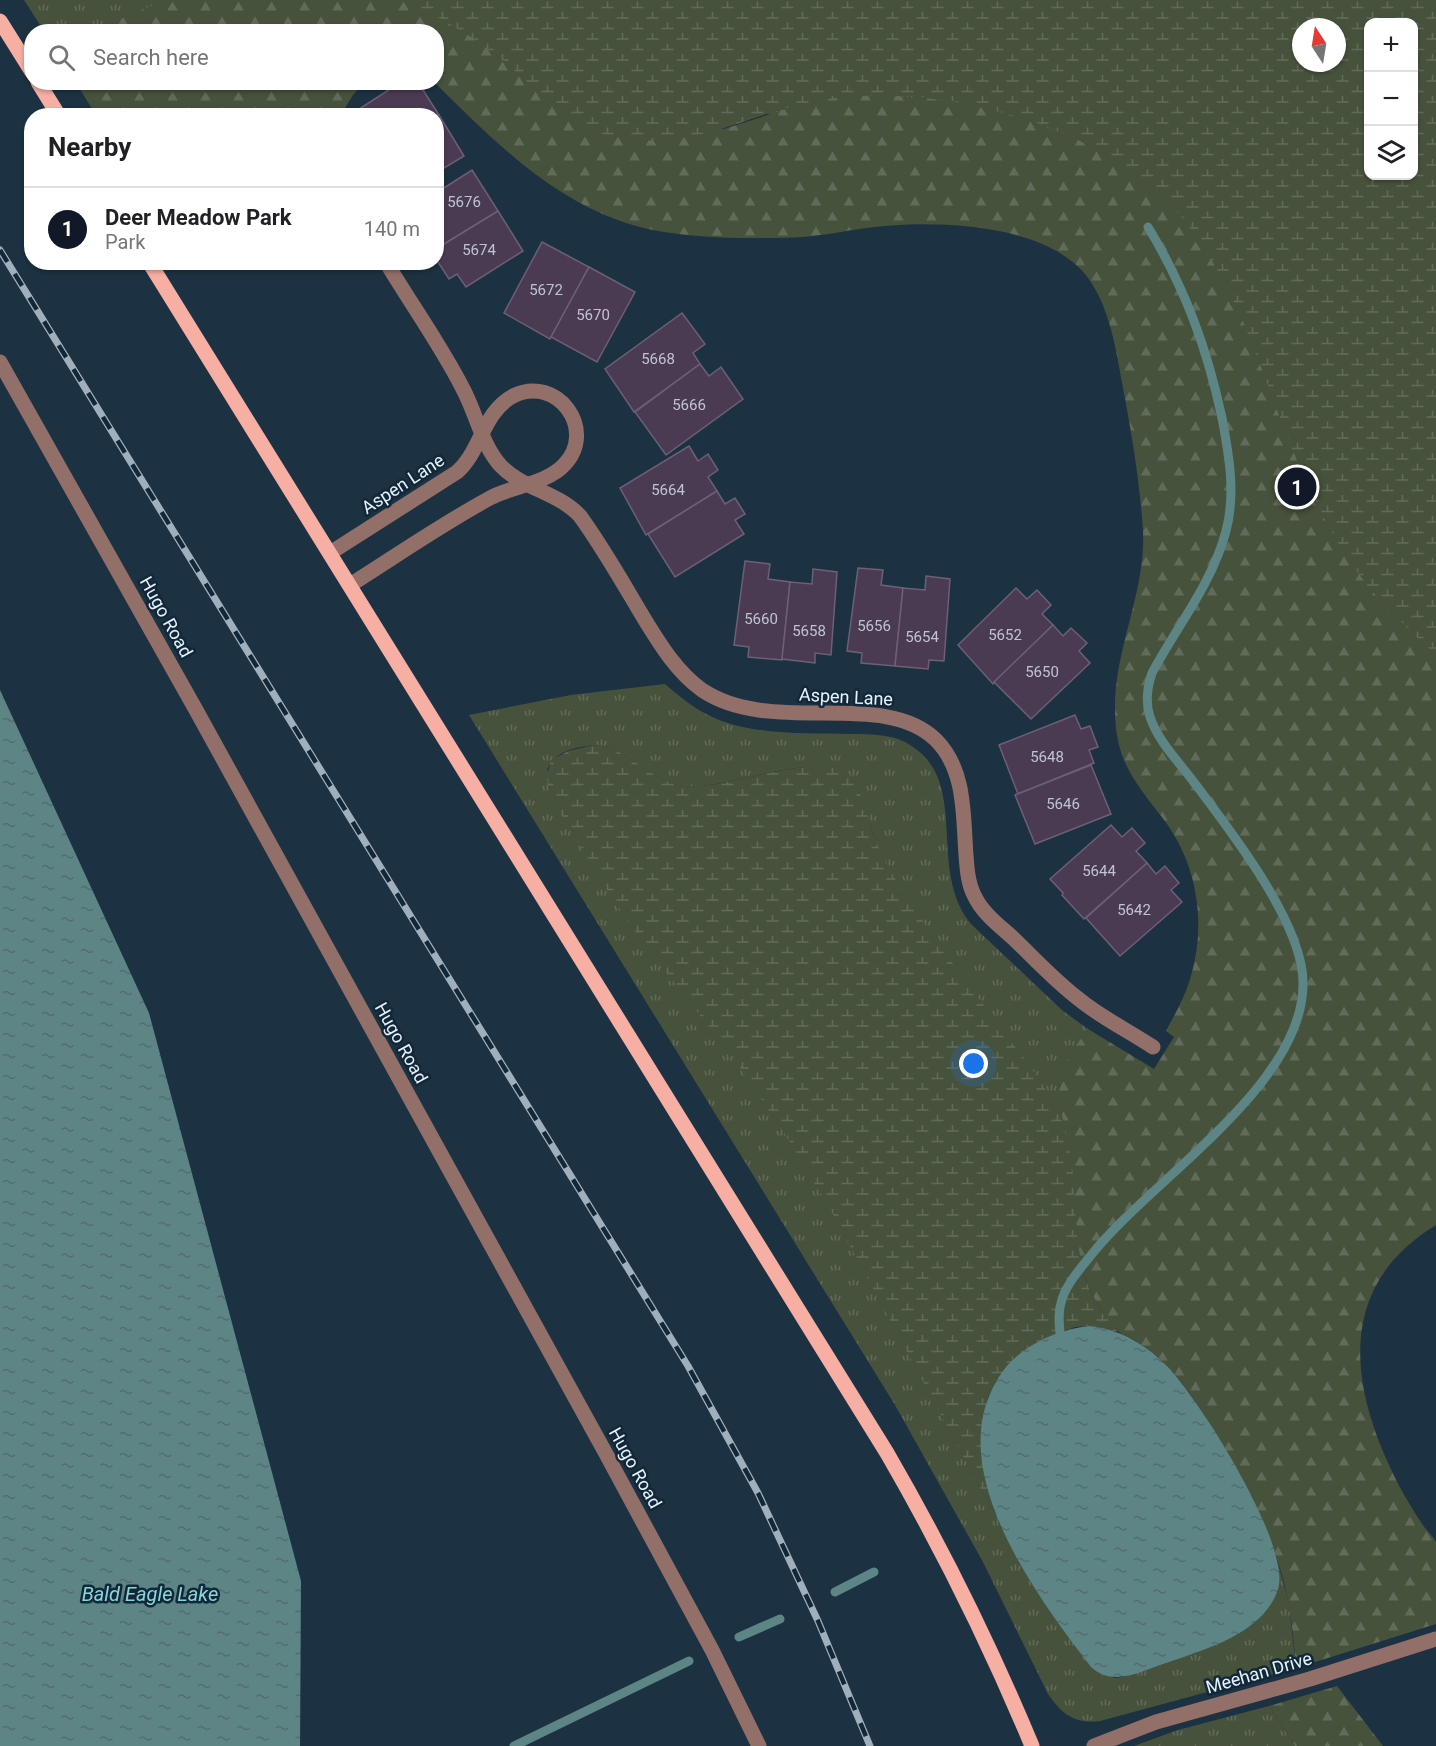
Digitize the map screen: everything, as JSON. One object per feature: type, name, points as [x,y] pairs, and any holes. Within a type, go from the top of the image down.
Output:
[{"type":"main road","points":[[0,21],[24,59]]},
{"type":"main road","points":[[43,90],[54,108]]},
{"type":"main road","points":[[154,270],[887,1453],[915,1501],[968,1605],[1032,1746]]},
{"type":"street","name":"Aspen Lane","points":[[391,270],[461,384],[482,433],[500,464],[526,484],[563,501],[580,516],[671,660],[695,685],[734,706],[765,712],[874,715],[908,721],[931,736],[946,752],[957,775],[969,879],[979,904],[1078,999],[1153,1047]]},
{"type":"street","name":"Hugo Road","points":[[0,362],[196,710],[605,1452],[708,1642],[759,1746]]},
{"type":"street","name":"Aspen Lane","points":[[330,553],[457,472],[470,458],[499,406],[509,398],[524,392],[538,391],[551,394],[568,408],[574,421],[576,435],[574,450],[570,458],[555,472],[492,497],[350,585]]},
{"type":"street","name":"Meehan Drive","points":[[1094,1746],[1156,1722],[1287,1686],[1436,1639]]},
{"type":"green space","points":[[24,0],[1436,0],[1436,1200],[889,1317],[1026,1573],[1091,1667],[1115,1678],[1122,1677],[1237,1634],[1265,1612],[1274,1598],[1278,1580],[1277,1559],[1289,1604],[1296,1668],[1100,1721],[1076,1719],[1058,1707],[1048,1694],[983,1562],[895,1405],[469,715],[571,695],[665,684],[704,713],[745,728],[790,733],[872,734],[899,739],[922,754],[935,771],[942,791],[952,883],[959,905],[972,925],[1063,1011],[1088,1029],[1067,1060],[1059,1087],[1278,1052],[1097,195],[444,34],[444,24],[39,24]],"holes":[[[594,745],[607,747],[660,778],[684,786],[722,783],[793,769],[814,767],[833,769],[846,776],[857,790],[875,838],[547,770],[555,758],[566,751]]]},
{"type":"green space","points":[[169,0],[403,0],[448,22],[481,43],[512,68],[724,129],[799,105],[836,97],[885,95],[945,100],[1017,116],[1080,140],[1128,167],[1162,194],[1190,227],[1215,263],[1251,336],[1285,432],[1330,530],[1378,598],[1436,655],[1436,1225],[1402,1251],[1379,1281],[1365,1313],[1360,1348],[1363,1384],[1385,1457],[1408,1502],[1436,1542],[1436,1624],[1296,1668],[1290,1611],[1284,1583],[1266,1529],[1246,1489],[1205,1417],[1175,1375],[1154,1355],[1114,1328],[1108,1320],[1094,1298],[1082,1264],[1071,1156],[1059,1096],[1063,1070],[1072,1051],[1088,1029],[1154,1069],[1174,1037],[1166,1031],[1191,976],[1198,937],[1196,897],[1186,859],[1178,841],[1130,772],[1119,745],[1116,728],[1116,687],[1119,665],[1140,576],[1143,531],[1135,459],[1111,328],[1094,286],[1085,274],[1067,258],[1045,245],[1019,236],[963,226],[909,225],[875,227],[802,237],[749,238],[675,234],[624,222],[593,210],[536,174],[509,153],[442,90],[444,24],[110,24]]},
{"type":"green space","points":[[403,0],[1436,0],[1436,655],[1377,597],[1352,564],[1330,529],[1299,464],[1235,305],[1216,267],[1193,231],[1158,191],[1109,156],[1075,138],[1000,111],[960,102],[880,95],[841,97],[803,104],[689,137],[642,140],[615,137],[582,126],[568,118],[508,65],[444,21]]},
{"type":"green space","points":[[80,90],[358,90],[345,108],[92,108]]},
{"type":"green space","points":[[594,745],[620,752],[662,779],[687,786],[723,783],[807,767],[824,767],[838,770],[846,775],[861,797],[878,846],[897,881],[950,960],[1038,1078],[1054,1104],[1065,1131],[1069,1149],[1080,1257],[1084,1274],[1098,1305],[1118,1332],[1090,1326],[1075,1327],[1042,1340],[1026,1350],[996,1381],[988,1397],[984,1414],[994,1509],[1013,1549],[834,1216],[785,1134],[732,1056],[647,948],[614,901],[560,813],[548,787],[547,777],[551,760],[568,751]]},
{"type":"green space","points":[[1337,1686],[1383,1746],[1295,1746],[1269,1706]]},
{"type":"green space","points":[[1269,1706],[1295,1746],[1134,1746],[1178,1730]]},
{"type":"water","name":"Bald Eagle Lake","points":[[0,690],[149,1013],[301,1581],[300,1746],[0,1746]]},
{"type":"water","points":[[1090,1326],[1111,1330],[1140,1344],[1166,1365],[1181,1382],[1239,1472],[1271,1540],[1279,1568],[1278,1589],[1271,1605],[1246,1629],[1196,1653],[1135,1674],[1117,1677],[1099,1673],[1091,1667],[1044,1603],[1021,1565],[1001,1526],[987,1485],[981,1445],[985,1407],[1003,1371],[1011,1362],[1020,1353],[1042,1340],[1066,1331]]},
{"type":"building","points":[[389,90],[423,90],[435,108],[361,108]]},
{"type":"building","points":[[444,123],[464,156],[444,168]]},
{"type":"building","points":[[472,170],[498,211],[444,244],[444,188]]},
{"type":"building","points":[[498,211],[523,251],[466,287],[457,274],[449,279],[443,270],[444,244]]},
{"type":"building","points":[[542,242],[589,267],[550,339],[504,313]]},
{"type":"building","points":[[589,267],[635,292],[597,362],[551,337]]},
{"type":"building","points":[[682,313],[705,344],[693,353],[700,364],[634,412],[605,369]]},
{"type":"building","points":[[700,364],[709,376],[721,367],[743,399],[666,455],[635,412]]},
{"type":"building","points":[[689,446],[698,461],[708,454],[718,470],[708,477],[717,491],[646,535],[620,488]]},
{"type":"building","points":[[717,491],[725,504],[735,498],[745,514],[735,520],[744,534],[675,577],[648,534]]},
{"type":"building","points":[[745,561],[770,564],[768,579],[790,582],[782,660],[748,657],[749,647],[734,645]]},
{"type":"building","points":[[858,568],[883,570],[881,585],[903,588],[895,666],[861,663],[862,653],[847,651]]},
{"type":"building","points":[[813,569],[837,572],[831,655],[815,653],[815,663],[782,659],[790,582],[812,584]]},
{"type":"building","points":[[926,576],[950,579],[944,661],[929,660],[928,669],[895,666],[903,588],[925,590]]},
{"type":"building","points":[[1016,588],[1027,599],[1037,590],[1051,605],[1042,614],[1053,625],[993,684],[958,645]]},
{"type":"building","points":[[1053,625],[1063,636],[1071,628],[1087,643],[1079,651],[1090,663],[1031,719],[994,682]]},
{"type":"building","points":[[1075,715],[1081,729],[1090,726],[1098,747],[1089,750],[1094,763],[1018,794],[999,745]]},
{"type":"building","points":[[1091,765],[1111,814],[1035,844],[1015,795]]},
{"type":"building","points":[[1111,825],[1122,837],[1132,828],[1145,843],[1136,851],[1147,863],[1084,919],[1050,879]]},
{"type":"building","points":[[1147,863],[1156,874],[1165,866],[1179,883],[1171,890],[1182,902],[1120,956],[1086,918]]},
{"type":"waterway","points":[[1061,1343],[1060,1308],[1063,1296],[1074,1277],[1118,1225],[1220,1129],[1252,1095],[1278,1059],[1296,1022],[1303,985],[1300,961],[1292,935],[1279,907],[1244,851],[1163,743],[1148,711],[1147,695],[1152,673],[1212,569],[1226,531],[1231,503],[1229,460],[1222,418],[1202,343],[1184,296],[1148,227]]},
{"type":"waterway","points":[[835,1592],[874,1572]]},
{"type":"waterway","points":[[739,1637],[780,1619]]},
{"type":"waterway","points":[[514,1746],[689,1661]]},
{"type":"railway","points":[[0,250],[688,1366],[758,1493],[818,1621],[870,1746]]},
{"type":"place","name":"Deer Meadow Park","points":[[1297,487]]}]
